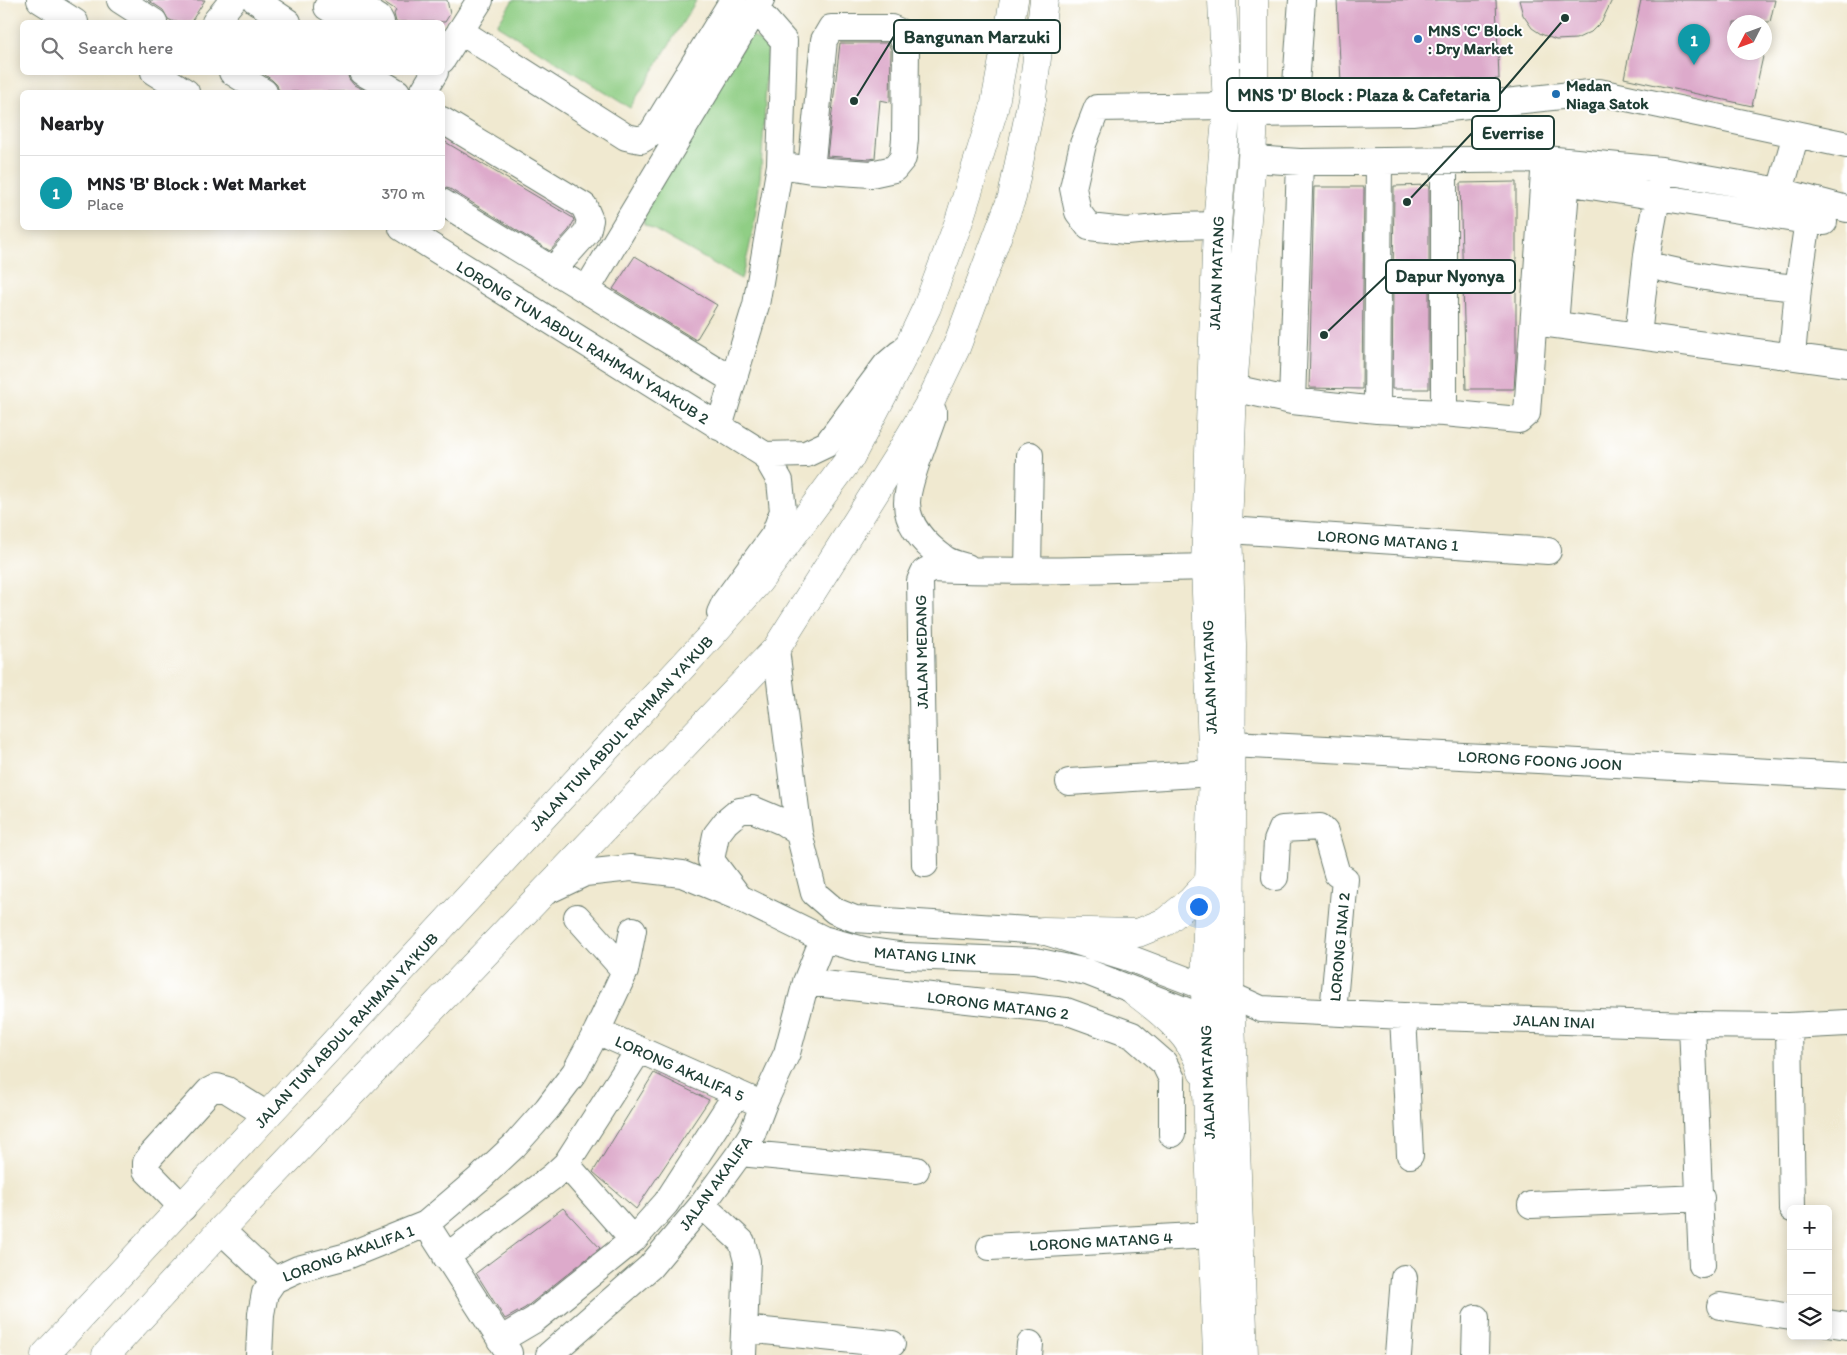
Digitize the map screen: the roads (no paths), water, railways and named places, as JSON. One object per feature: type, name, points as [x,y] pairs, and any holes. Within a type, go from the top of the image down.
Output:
[{"type":"main road","name":"JALAN TUN ABDUL RAHMAN YA'KUB","points":[[45,1355],[708,639],[759,581],[850,458],[927,307],[958,224],[994,110],[1014,0]]},
{"type":"main road","points":[[106,1355],[221,1230],[776,649],[900,453],[929,404],[956,348],[1012,197],[1032,99],[1044,0]]},
{"type":"main road","name":"JALAN MATANG","points":[[1222,0],[1227,106],[1217,225],[1205,567],[1213,773],[1204,987],[1218,1021],[1244,1355]]},
{"type":"main road","name":"JALAN MATANG","points":[[1217,1355],[1207,1093],[1218,1021],[1230,995],[1232,644],[1228,530],[1233,388],[1252,159],[1254,0]]},
{"type":"main road","points":[[1043,931],[1138,934],[1165,922],[1191,901],[1210,880]]},
{"type":"main road","points":[[1136,992],[1166,1015],[1186,1038],[1200,1062],[1207,1093]]},
{"type":"street","points":[[38,0],[72,20]]},
{"type":"street","points":[[120,0],[151,20]]},
{"type":"street","points":[[217,20],[232,0]]},
{"type":"street","points":[[255,0],[285,20]]},
{"type":"street","points":[[445,55],[480,0]]},
{"type":"street","points":[[1294,113],[1302,0]]},
{"type":"street","points":[[338,3],[351,20]]},
{"type":"street","points":[[338,3],[379,18],[380,20]]},
{"type":"street","points":[[460,31],[626,136],[641,140],[651,134],[740,3]]},
{"type":"street","points":[[719,427],[756,305],[780,165],[784,40],[740,3]]},
{"type":"street","points":[[587,289],[740,3]]},
{"type":"street","points":[[780,165],[811,170],[870,174],[894,169],[903,158],[906,140],[906,47],[900,32],[891,28],[830,28],[824,40],[811,170]]},
{"type":"street","points":[[159,75],[183,90]]},
{"type":"street","points":[[237,75],[261,90]]},
{"type":"street","points":[[367,75],[394,90]]},
{"type":"street","points":[[424,90],[433,75]]},
{"type":"street","points":[[1254,114],[1412,112],[1599,92],[1847,145]]},
{"type":"street","points":[[1217,225],[1178,226],[1126,231],[1089,227],[1078,212],[1073,188],[1082,144],[1097,108],[1227,106]]},
{"type":"street","points":[[445,122],[584,206],[590,220],[587,232],[554,269]]},
{"type":"street","points":[[1780,191],[1796,134]]},
{"type":"street","points":[[1252,159],[1300,162],[1444,161],[1559,168],[1661,170],[1780,191],[1809,211],[1847,222]]},
{"type":"street","points":[[1444,161],[1444,413]]},
{"type":"street","points":[[1292,401],[1300,162]]},
{"type":"street","points":[[1377,410],[1379,162]]},
{"type":"street","points":[[1233,388],[1292,401],[1377,410],[1444,413],[1518,420],[1527,413],[1544,323],[1559,168]]},
{"type":"street","points":[[1559,168],[1658,198],[1809,211],[1847,209]]},
{"type":"street","points":[[1638,336],[1648,241],[1658,198],[1661,170]]},
{"type":"street","points":[[445,204],[733,380]]},
{"type":"street","points":[[1792,356],[1798,288],[1809,211]]},
{"type":"street","name":"LORONG TUN ABDUL RAHMAN YAAKUB 2","points":[[405,230],[765,455]]},
{"type":"street","points":[[1646,264],[1680,272],[1798,288]]},
{"type":"street","points":[[1544,323],[1847,364]]},
{"type":"street","points":[[708,639],[725,602],[774,535],[783,511],[780,481],[765,455],[806,454],[827,444],[886,365],[910,343]]},
{"type":"street","points":[[929,404],[934,411],[933,417],[909,488],[908,515],[916,531],[946,560],[977,571]]},
{"type":"street","points":[[1028,571],[1030,455]]},
{"type":"street","name":"LORONG MATANG 1","points":[[1228,530],[1548,551]]},
{"type":"street","name":"JALAN MEDANG","points":[[925,864],[920,581],[924,572],[930,569],[1028,571],[1205,567]]},
{"type":"street","name":"MATANG LINK","points":[[776,649],[799,833],[814,893],[835,911],[855,919],[1043,931],[1129,958],[1230,995],[1261,1009]]},
{"type":"street","name":"LORONG FOONG JOON","points":[[1232,744],[1847,776]]},
{"type":"street","points":[[1068,782],[1213,773]]},
{"type":"street","points":[[740,898],[711,860],[716,835],[726,822],[739,811],[752,810],[783,822],[799,833]]},
{"type":"street","name":"LORONG INAI 2","points":[[1275,877],[1277,841],[1282,829],[1320,827],[1325,832],[1337,874],[1345,879],[1333,1012]]},
{"type":"street","name":"MATANG LINK","points":[[540,894],[585,872],[631,868],[682,874],[740,898],[823,939],[864,950],[906,956],[1035,961],[1088,972],[1136,992],[1218,1021]]},
{"type":"street","points":[[578,917],[625,971]]},
{"type":"street","name":"LORONG AKALIFA 1","points":[[259,1355],[262,1307],[266,1293],[274,1280],[298,1269],[347,1256],[426,1224],[480,1178],[536,1121],[575,1072],[597,1031],[625,971],[633,930]]},
{"type":"street","name":"JALAN AKALIFA","points":[[549,1355],[650,1268],[702,1205],[740,1153],[752,1134],[787,1053],[806,982],[823,939]]},
{"type":"street","name":"LORONG MATANG 2","points":[[806,982],[1066,1011],[1132,1036],[1164,1063],[1172,1080],[1172,1134]]},
{"type":"street","points":[[1218,1021],[1261,1009]]},
{"type":"street","name":"JALAN INAI","points":[[1261,1009],[1403,1016],[1692,1025],[1789,1026],[1847,1023]]},
{"type":"street","points":[[1403,1016],[1410,1155]]},
{"type":"street","points":[[1692,1025],[1702,1265]]},
{"type":"street","points":[[1789,1026],[1792,1205]]},
{"type":"street","name":"LORONG AKALIFA 5","points":[[597,1031],[763,1105]]},
{"type":"street","points":[[446,1257],[552,1177],[566,1164],[639,1050]]},
{"type":"street","points":[[183,1208],[146,1170],[146,1162],[152,1154],[209,1092],[217,1087],[227,1090],[267,1115]]},
{"type":"street","points":[[426,1224],[505,1348],[534,1320],[633,1240],[666,1203],[737,1093]]},
{"type":"street","points":[[740,1153],[916,1170]]},
{"type":"street","points":[[566,1164],[633,1240]]},
{"type":"street","points":[[1531,1206],[1700,1198]]},
{"type":"street","points":[[702,1205],[742,1242],[747,1261],[743,1355]]},
{"type":"street","name":"LORONG AKALIFA 1","points":[[221,1230],[274,1280]]},
{"type":"street","name":"LORONG MATANG 4","points":[[990,1247],[1213,1235]]},
{"type":"street","points":[[1398,1355],[1404,1278]]},
{"type":"street","points":[[1720,1306],[1787,1316]]},
{"type":"street","points":[[1475,1355],[1476,1318]]},
{"type":"street","points":[[1832,1324],[1847,1326]]},
{"type":"street","points":[[745,1329],[892,1344]]},
{"type":"place","name":"MNS 'D' Block : Plaza & Cafetaria","points":[[1565,18]]},
{"type":"place","name":"MNS 'C' Block : Dry Market","points":[[1418,39]]},
{"type":"place","name":"MNS 'B' Block : Wet Market","points":[[1694,65]]},
{"type":"place","name":"Medan Niaga Satok","points":[[1556,94]]},
{"type":"place","name":"Bangunan Marzuki","points":[[854,101]]},
{"type":"place","name":"Everrise","points":[[1407,202]]},
{"type":"place","name":"Dapur Nyonya","points":[[1324,335]]}]
